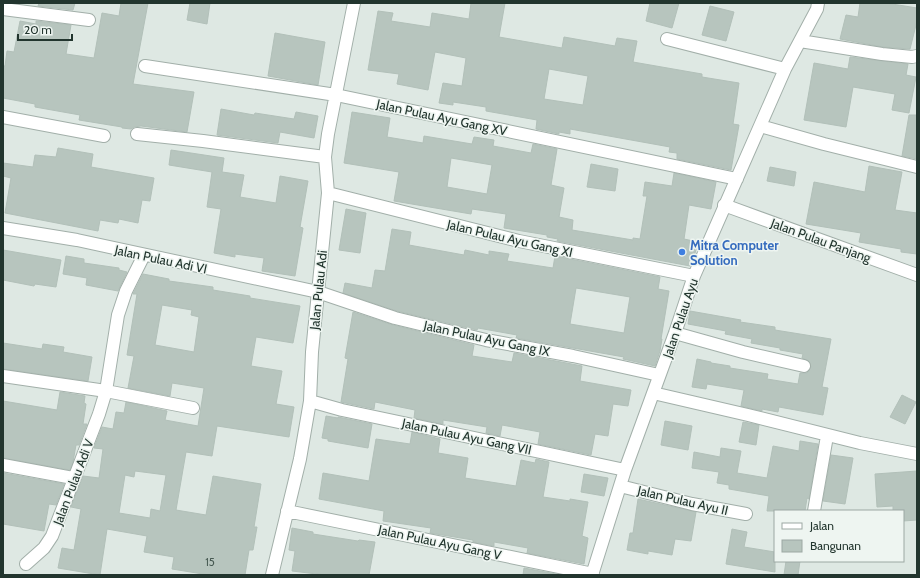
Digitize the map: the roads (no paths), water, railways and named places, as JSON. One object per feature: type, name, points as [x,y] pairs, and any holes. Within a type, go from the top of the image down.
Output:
[{"type":"street","name":"Jalan Pulau Adi","points":[[272,575],[300,459],[310,401],[312,352],[328,194],[325,157],[328,134],[354,3]]},
{"type":"street","name":"Jalan Pulau Ayu","points":[[592,574],[625,470],[694,276],[785,69],[817,9],[818,3]]},
{"type":"street","points":[[3,9],[88,20]]},
{"type":"street","points":[[667,39],[785,69]]},
{"type":"street","points":[[800,40],[882,54],[912,57],[917,56]]},
{"type":"street","name":"Jalan Pulau Ayu Gang XV","points":[[145,66],[336,95],[737,179]]},
{"type":"street","points":[[3,117],[104,136]]},
{"type":"street","points":[[760,126],[824,144],[917,167]]},
{"type":"street","points":[[137,134],[325,157]]},
{"type":"street","name":"Jalan Pulau Ayu Gang XI","points":[[328,194],[519,241],[694,276]]},
{"type":"street","name":"Jalan Pulau Panjang","points":[[724,206],[917,275]]},
{"type":"street","name":"Jalan Pulau Adi VI","points":[[3,228],[77,240],[318,292]]},
{"type":"street","name":"Jalan Pulau Adi V","points":[[26,564],[44,548],[52,536],[73,478],[99,414],[106,391],[118,315],[126,291],[144,255]]},
{"type":"street","name":"Jalan Pulau Ayu Gang IX","points":[[318,292],[395,318],[486,340],[573,356],[659,376]]},
{"type":"street","points":[[675,333],[743,352],[804,366]]},
{"type":"street","points":[[3,376],[106,391],[193,408]]},
{"type":"street","points":[[652,393],[748,415],[826,436],[917,454]]},
{"type":"street","name":"Jalan Pulau Ayu Gang VII","points":[[310,401],[350,411],[625,470]]},
{"type":"street","points":[[814,510],[826,436]]},
{"type":"street","points":[[3,465],[73,478]]},
{"type":"street","name":"Jalan Pulau Ayu II","points":[[620,486],[698,506],[746,514]]},
{"type":"street","name":"Jalan Pulau Ayu Gang V","points":[[287,511],[592,574]]},
{"type":"place","name":"Mitra Computer Solution","points":[[682,252]]}]
